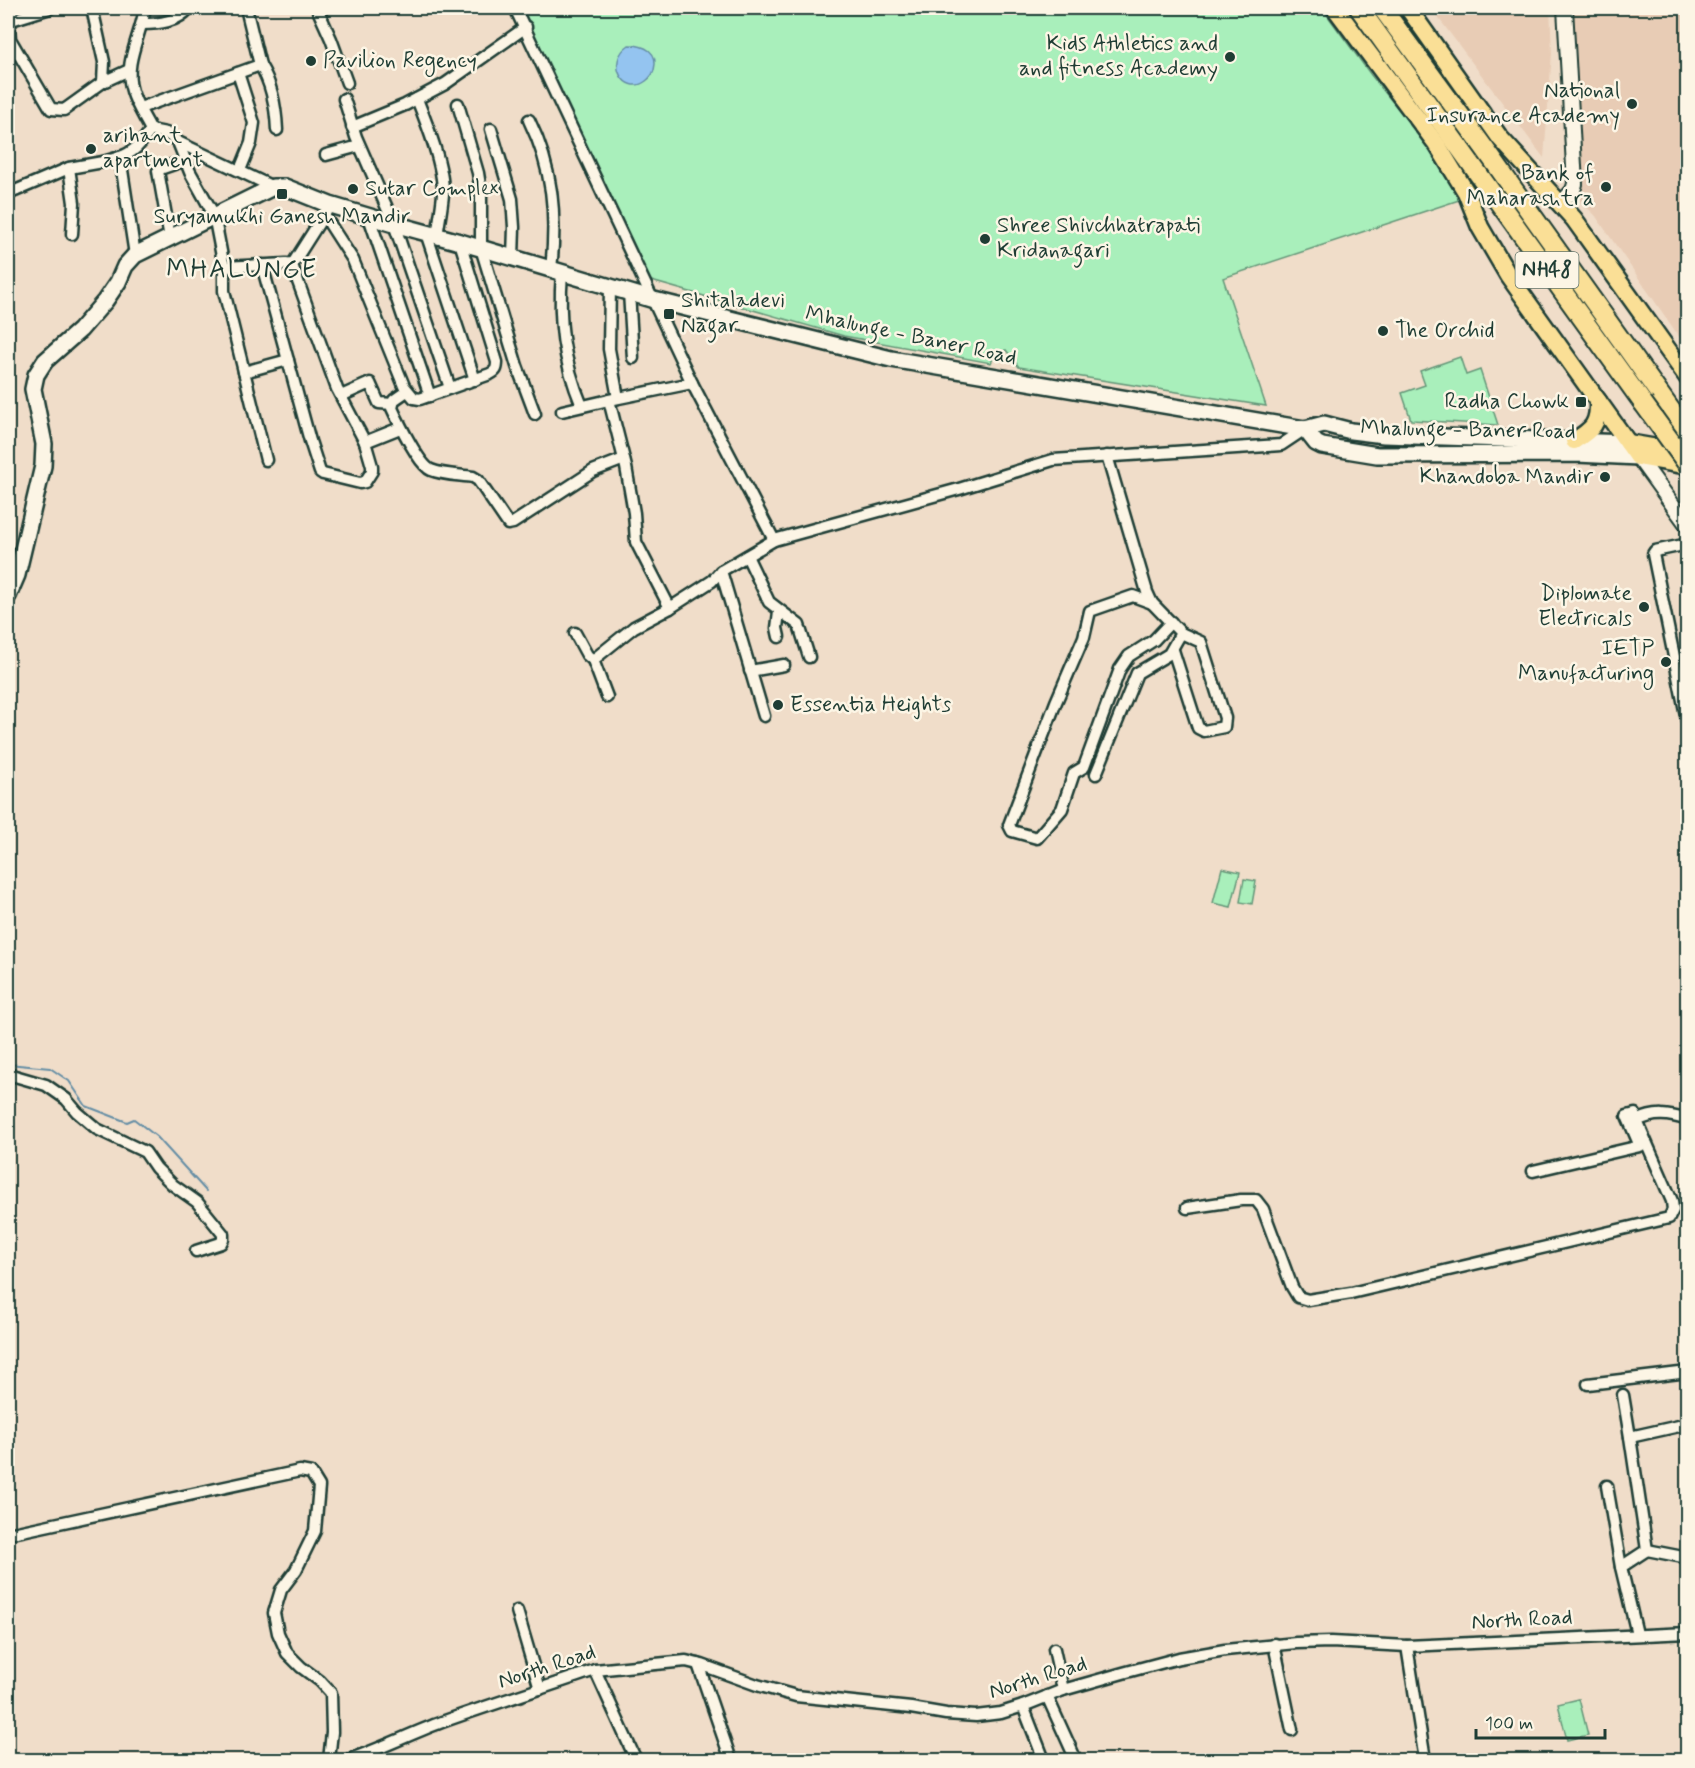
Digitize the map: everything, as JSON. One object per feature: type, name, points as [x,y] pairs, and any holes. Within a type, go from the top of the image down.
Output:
[{"type":"highway","name":"NH48","points":[[1359,8],[1445,141],[1650,398],[1688,434]]},
{"type":"highway","name":"NH48","points":[[1382,8],[1492,143],[1650,398],[1688,466]]},
{"type":"main road","points":[[1335,8],[1445,141],[1480,227],[1508,275],[1638,457],[1688,466]]},
{"type":"main road","points":[[1408,8],[1492,143],[1561,204],[1688,378]]},
{"type":"main road","points":[[8,596],[17,575],[43,466],[44,444],[33,388],[36,375],[45,361],[80,330],[105,301],[118,282],[125,266],[135,255],[273,187]]},
{"type":"main road","name":"Mhalunge - Baner Road","points":[[273,187],[285,187],[327,210],[369,217],[654,300],[891,359],[1305,429],[1324,424],[1351,431],[1384,435],[1628,443]]},
{"type":"main road","points":[[1574,441],[1591,429],[1596,421],[1598,401]]},
{"type":"main road","name":"Mhalunge - Baner Road","points":[[1305,429],[1316,443],[1322,446],[1358,453],[1576,454],[1638,457]]},
{"type":"main road","points":[[1464,436],[1464,454]]},
{"type":"main road","points":[[1628,443],[1688,453]]},
{"type":"street","points":[[8,8],[8,31],[11,46],[48,105],[57,111],[64,110],[103,82],[129,70]]},
{"type":"street","points":[[8,21],[50,8]]},
{"type":"street","points":[[92,8],[104,62],[103,82]]},
{"type":"street","points":[[145,8],[129,70],[131,90],[151,130]]},
{"type":"street","points":[[142,24],[158,24],[174,19],[184,14],[189,8]]},
{"type":"street","points":[[246,8],[260,65],[269,83],[277,116],[277,130]]},
{"type":"street","points":[[316,8],[332,39],[347,83]]},
{"type":"street","points":[[515,8],[526,27],[692,383],[774,540]]},
{"type":"street","points":[[1561,204],[1573,190],[1575,184],[1565,8]]},
{"type":"street","points":[[352,127],[417,99],[445,84],[526,27]]},
{"type":"street","points":[[8,59],[11,46]]},
{"type":"street","points":[[140,108],[260,65]]},
{"type":"street","points":[[238,73],[254,123],[251,143],[240,170]]},
{"type":"street","points":[[344,99],[359,146],[394,225],[450,388]]},
{"type":"street","points":[[417,99],[428,127],[443,193],[431,234],[475,380]]},
{"type":"street","points":[[458,104],[478,173],[481,192],[481,248],[535,414]]},
{"type":"street","points":[[529,120],[547,165],[553,200],[563,342],[570,376],[582,406]]},
{"type":"street","points":[[491,129],[512,199],[513,258]]},
{"type":"street","points":[[151,130],[166,133],[178,142],[273,187]]},
{"type":"street","points":[[8,194],[69,168],[131,153],[138,148],[151,130]]},
{"type":"street","points":[[178,142],[213,215],[224,267],[224,291],[266,460]]},
{"type":"street","points":[[326,155],[359,146]]},
{"type":"street","points":[[120,157],[135,255]]},
{"type":"street","points":[[170,238],[158,171],[186,160]]},
{"type":"street","points":[[69,168],[74,203],[72,234]]},
{"type":"street","points":[[292,265],[327,210]]},
{"type":"street","points":[[327,210],[353,260],[407,391],[414,398],[430,396],[495,372],[497,363],[460,242]]},
{"type":"street","points":[[369,217],[430,396]]},
{"type":"street","points":[[262,265],[320,472],[360,483],[365,482],[372,471],[372,466],[365,442],[341,396],[292,265]]},
{"type":"street","points":[[224,267],[292,265]]},
{"type":"street","points":[[610,286],[609,349],[614,399],[634,513],[636,542],[670,608]]},
{"type":"street","points":[[629,292],[633,358]]},
{"type":"street","points":[[244,372],[288,360]]},
{"type":"street","points":[[341,396],[370,383],[379,403],[392,404],[407,391]]},
{"type":"street","points":[[562,411],[692,383]]},
{"type":"street","points":[[392,404],[400,428],[429,469],[478,480],[505,522],[509,524],[593,471],[624,459]]},
{"type":"street","points":[[365,442],[400,428]]},
{"type":"street","points":[[593,660],[634,627],[670,608],[711,581],[721,571],[774,540],[959,489],[1053,460],[1281,445],[1305,429]]},
{"type":"street","points":[[1107,456],[1147,592],[1152,603],[1181,633],[1201,642],[1225,718],[1224,727],[1204,731],[1198,728],[1173,650]]},
{"type":"street","points":[[1638,457],[1688,526]]},
{"type":"street","points":[[1688,544],[1655,551],[1653,554],[1688,724]]},
{"type":"street","points":[[747,556],[769,602],[798,625],[809,657]]},
{"type":"street","points":[[721,571],[764,716]]},
{"type":"street","points":[[1152,603],[1134,597],[1090,611],[1084,637],[1056,702],[1009,825],[1012,831],[1037,838],[1062,809],[1074,773],[1084,767],[1120,669],[1129,656],[1154,640],[1171,622]]},
{"type":"street","points":[[779,612],[777,628],[779,637]]},
{"type":"street","points":[[575,633],[587,655],[593,660],[607,698]]},
{"type":"street","points":[[1096,774],[1137,673],[1173,650],[1181,633]]},
{"type":"street","points":[[750,671],[784,665]]},
{"type":"street","points":[[8,1074],[46,1085],[66,1099],[76,1112],[97,1129],[145,1152],[156,1168],[173,1185],[197,1202],[223,1234],[221,1243],[196,1251]]},
{"type":"street","points":[[1533,1172],[1640,1146],[1627,1116],[1635,1113]]},
{"type":"street","points":[[1187,1208],[1256,1200],[1263,1209],[1292,1287],[1298,1297],[1308,1300],[1351,1293],[1669,1218],[1673,1210],[1671,1201],[1637,1121],[1649,1115],[1667,1114],[1688,1120]]},
{"type":"street","points":[[1588,1384],[1688,1372]]},
{"type":"street","points":[[1623,1395],[1647,1550]]},
{"type":"street","points":[[1630,1437],[1688,1424]]},
{"type":"street","points":[[8,1534],[300,1471],[311,1473],[319,1486],[315,1531],[296,1570],[280,1590],[274,1613],[278,1633],[287,1653],[331,1693],[332,1732],[329,1761]]},
{"type":"street","points":[[1607,1486],[1621,1567],[1637,1634]]},
{"type":"street","points":[[1621,1567],[1647,1550],[1688,1558]]},
{"type":"street","points":[[517,1611],[540,1689]]},
{"type":"street","name":"North Road","points":[[348,1761],[443,1722],[595,1670],[686,1661],[796,1696],[976,1716],[1001,1713],[1063,1690],[1179,1658],[1274,1644],[1331,1642],[1407,1646],[1688,1632]]},
{"type":"street","points":[[1274,1644],[1292,1730]]},
{"type":"street","points":[[1407,1646],[1425,1761]]},
{"type":"street","points":[[1054,1649],[1063,1690]]},
{"type":"street","points":[[699,1664],[731,1761]]},
{"type":"street","points":[[595,1670],[636,1759],[623,1761]]},
{"type":"street","points":[[1047,1696],[1076,1761]]},
{"type":"street","points":[[1023,1706],[1044,1761]]},
{"type":"shaded area","points":[[1431,8],[1550,8],[1552,53],[1544,158]]},
{"type":"shaded area","name":"National Insurance Academy","points":[[1572,8],[1687,8],[1687,348],[1595,215],[1580,201]]},
{"type":"green space","name":"Shree Shivchhatrapati Kridanagari","points":[[517,8],[1322,8],[1371,75],[1447,170],[1462,199],[1223,278],[1266,406],[1019,367],[1006,350],[995,354],[991,363],[844,336],[648,280],[540,47]]},
{"type":"green space","points":[[1460,357],[1466,375],[1480,370],[1498,425],[1411,420],[1402,393],[1425,385],[1420,371]]},
{"type":"green space","points":[[1222,868],[1240,872],[1231,907],[1213,903]]},
{"type":"green space","points":[[1244,879],[1256,881],[1252,904],[1240,902]]},
{"type":"green space","points":[[1579,1699],[1588,1735],[1567,1740],[1558,1704]]},
{"type":"water","points":[[629,45],[645,48],[653,54],[654,58],[652,74],[638,85],[631,85],[625,81],[618,68],[618,60]]},
{"type":"waterway","points":[[8,1064],[50,1068],[69,1081],[86,1106],[127,1122],[134,1119],[157,1137],[206,1191]]},
{"type":"place","name":"Kids Athletics and and fitness Academy","points":[[1230,57]]},
{"type":"place","name":"Pavilion Regency","points":[[311,61]]},
{"type":"place","name":"National Insurance Academy","points":[[1632,104]]},
{"type":"place","name":"arihant apartment","points":[[91,149]]},
{"type":"place","name":"Bank of Maharashtra","points":[[1606,187]]},
{"type":"place","name":"Sutar Complex","points":[[353,189]]},
{"type":"place","name":"Suryamukhi Ganesh Mandir","points":[[282,194]]},
{"type":"place","name":"Shree Shivchhatrapati Kridanagari","points":[[985,239]]},
{"type":"place","name":"Shitaladevi Nagar","points":[[669,314]]},
{"type":"place","name":"The Orchid","points":[[1383,331]]},
{"type":"place","name":"Radha Chowk","points":[[1581,402]]},
{"type":"place","name":"Khandoba Mandir","points":[[1605,477]]},
{"type":"place","name":"Diplomate Electricals","points":[[1644,607]]},
{"type":"place","name":"IETP Manufacturing","points":[[1666,662]]},
{"type":"place","name":"Essentia Heights","points":[[778,705]]},
{"type":"district","name":"MHALUNGE","points":[[242,270]]}]
